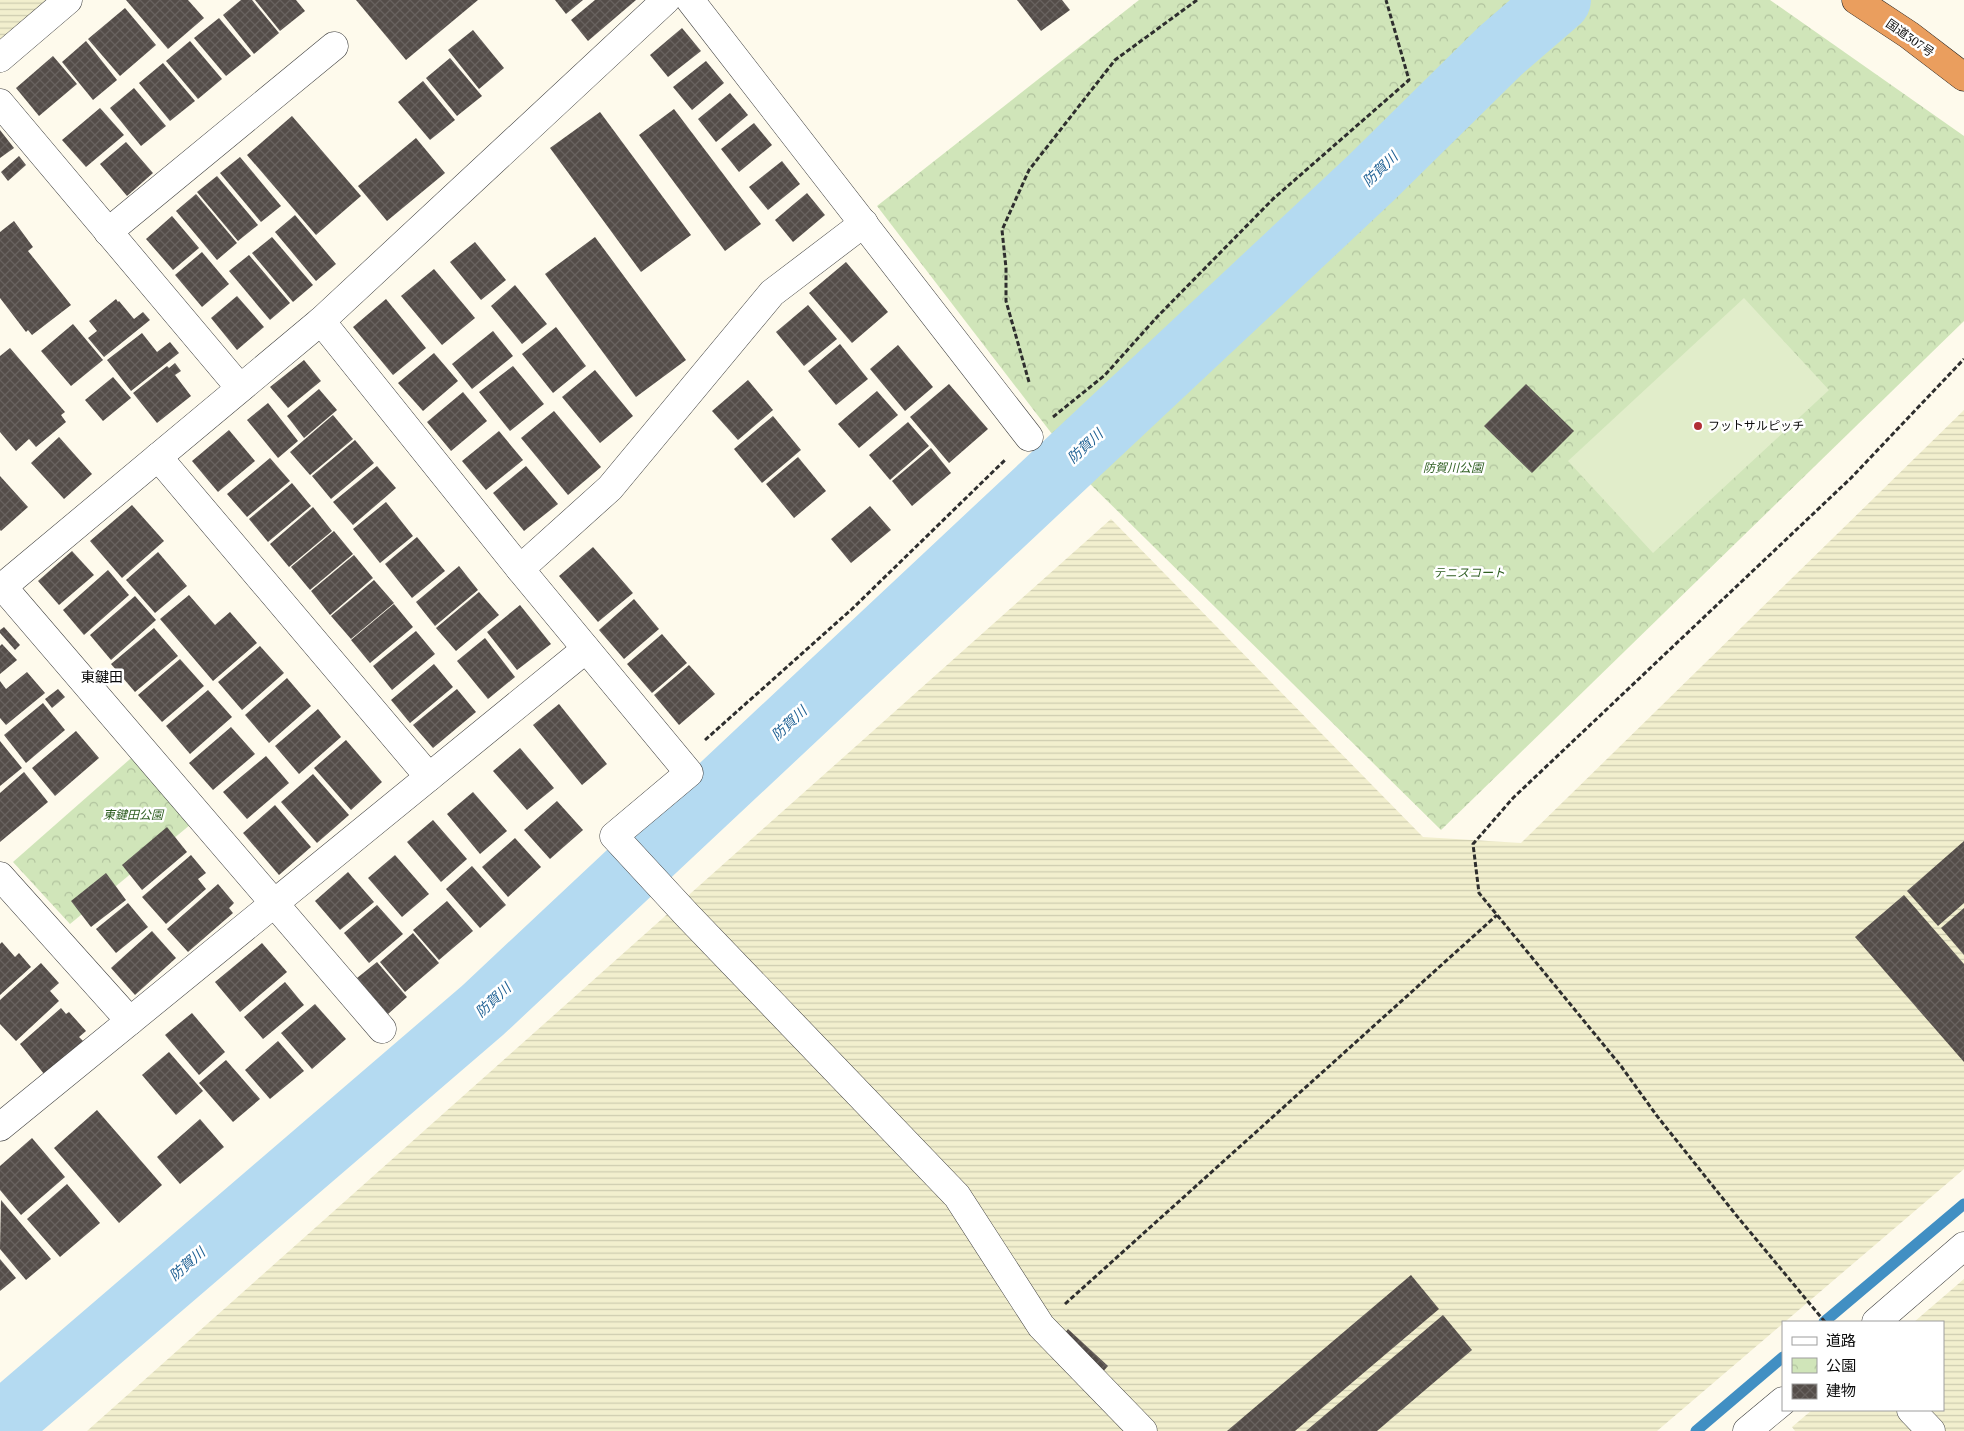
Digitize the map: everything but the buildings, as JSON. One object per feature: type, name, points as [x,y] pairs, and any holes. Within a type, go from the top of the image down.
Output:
[{"type":"highway","name":"国道307号","points":[[1856,0],[1909,35],[1964,77]]},
{"type":"street","points":[[0,58],[68,0]]},
{"type":"street","points":[[382,1029],[1,588],[321,321],[666,0]]},
{"type":"street","points":[[690,0],[1029,437]]},
{"type":"street","points":[[108,232],[334,46]]},
{"type":"street","points":[[0,103],[240,388]]},
{"type":"street","points":[[520,568],[610,488],[772,293],[864,223]]},
{"type":"street","points":[[321,321],[520,568],[689,773],[614,836],[687,916],[957,1196],[1041,1326],[1143,1431]]},
{"type":"street","points":[[158,457],[429,777]]},
{"type":"street","points":[[0,1127],[586,649]]},
{"type":"street","points":[[0,876],[130,1021]]},
{"type":"street","points":[[1877,1321],[1964,1246]]},
{"type":"street","points":[[1747,1431],[1782,1403]]},
{"type":"street","points":[[1912,1411],[1931,1431]]},
{"type":"path","points":[[1031,389],[1006,301],[1006,268],[1002,230],[1029,170],[1115,60],[1197,0]]},
{"type":"path","points":[[680,762],[852,609],[1029,437],[1105,375],[1157,317],[1273,200],[1409,80],[1386,0]]},
{"type":"path","points":[[1824,1321],[1736,1215],[1657,1116],[1621,1066],[1479,893],[1473,844],[1512,798],[1851,478],[1964,359]]},
{"type":"path","points":[[1041,1326],[1497,915]]},
{"type":"shaded area","points":[[0,0],[51,0],[0,44]]},
{"type":"shaded area","points":[[1964,410],[1964,1169],[1786,1321],[1782,1321],[1782,1324],[1657,1431],[87,1431],[1111,519],[1423,837],[1521,843]]},
{"type":"shaded area","points":[[1964,1279],[1964,1431],[1795,1431],[1792,1427],[1811,1411],[1944,1411],[1944,1321],[1915,1321]]},
{"type":"green space","points":[[1139,0],[1542,0],[1062,447],[877,206]]},
{"type":"green space","name":"防賀川公園","points":[[1587,0],[1770,0],[1964,136],[1964,321],[1441,830],[1079,473]]},
{"type":"green space","name":"フットサルピッチ","points":[[1744,298],[1829,390],[1653,553],[1568,461]]},
{"type":"green space","name":"東鍵田公園","points":[[138,752],[196,820],[70,924],[13,862]]},
{"type":"waterway","name":"防賀川","points":[[0,1425],[483,1010],[1371,178],[1500,51],[1559,0]]},
{"type":"waterway","points":[[1825,1321],[1964,1204]]},
{"type":"waterway","points":[[1696,1431],[1782,1358]]},
{"type":"place","name":"フットサルピッチ","points":[[1698,426]]},
{"type":"district","name":"東鍵田","points":[[102,677]]},
{"type":"park label","name":"テニスコート","points":[[1469,573]]}]
